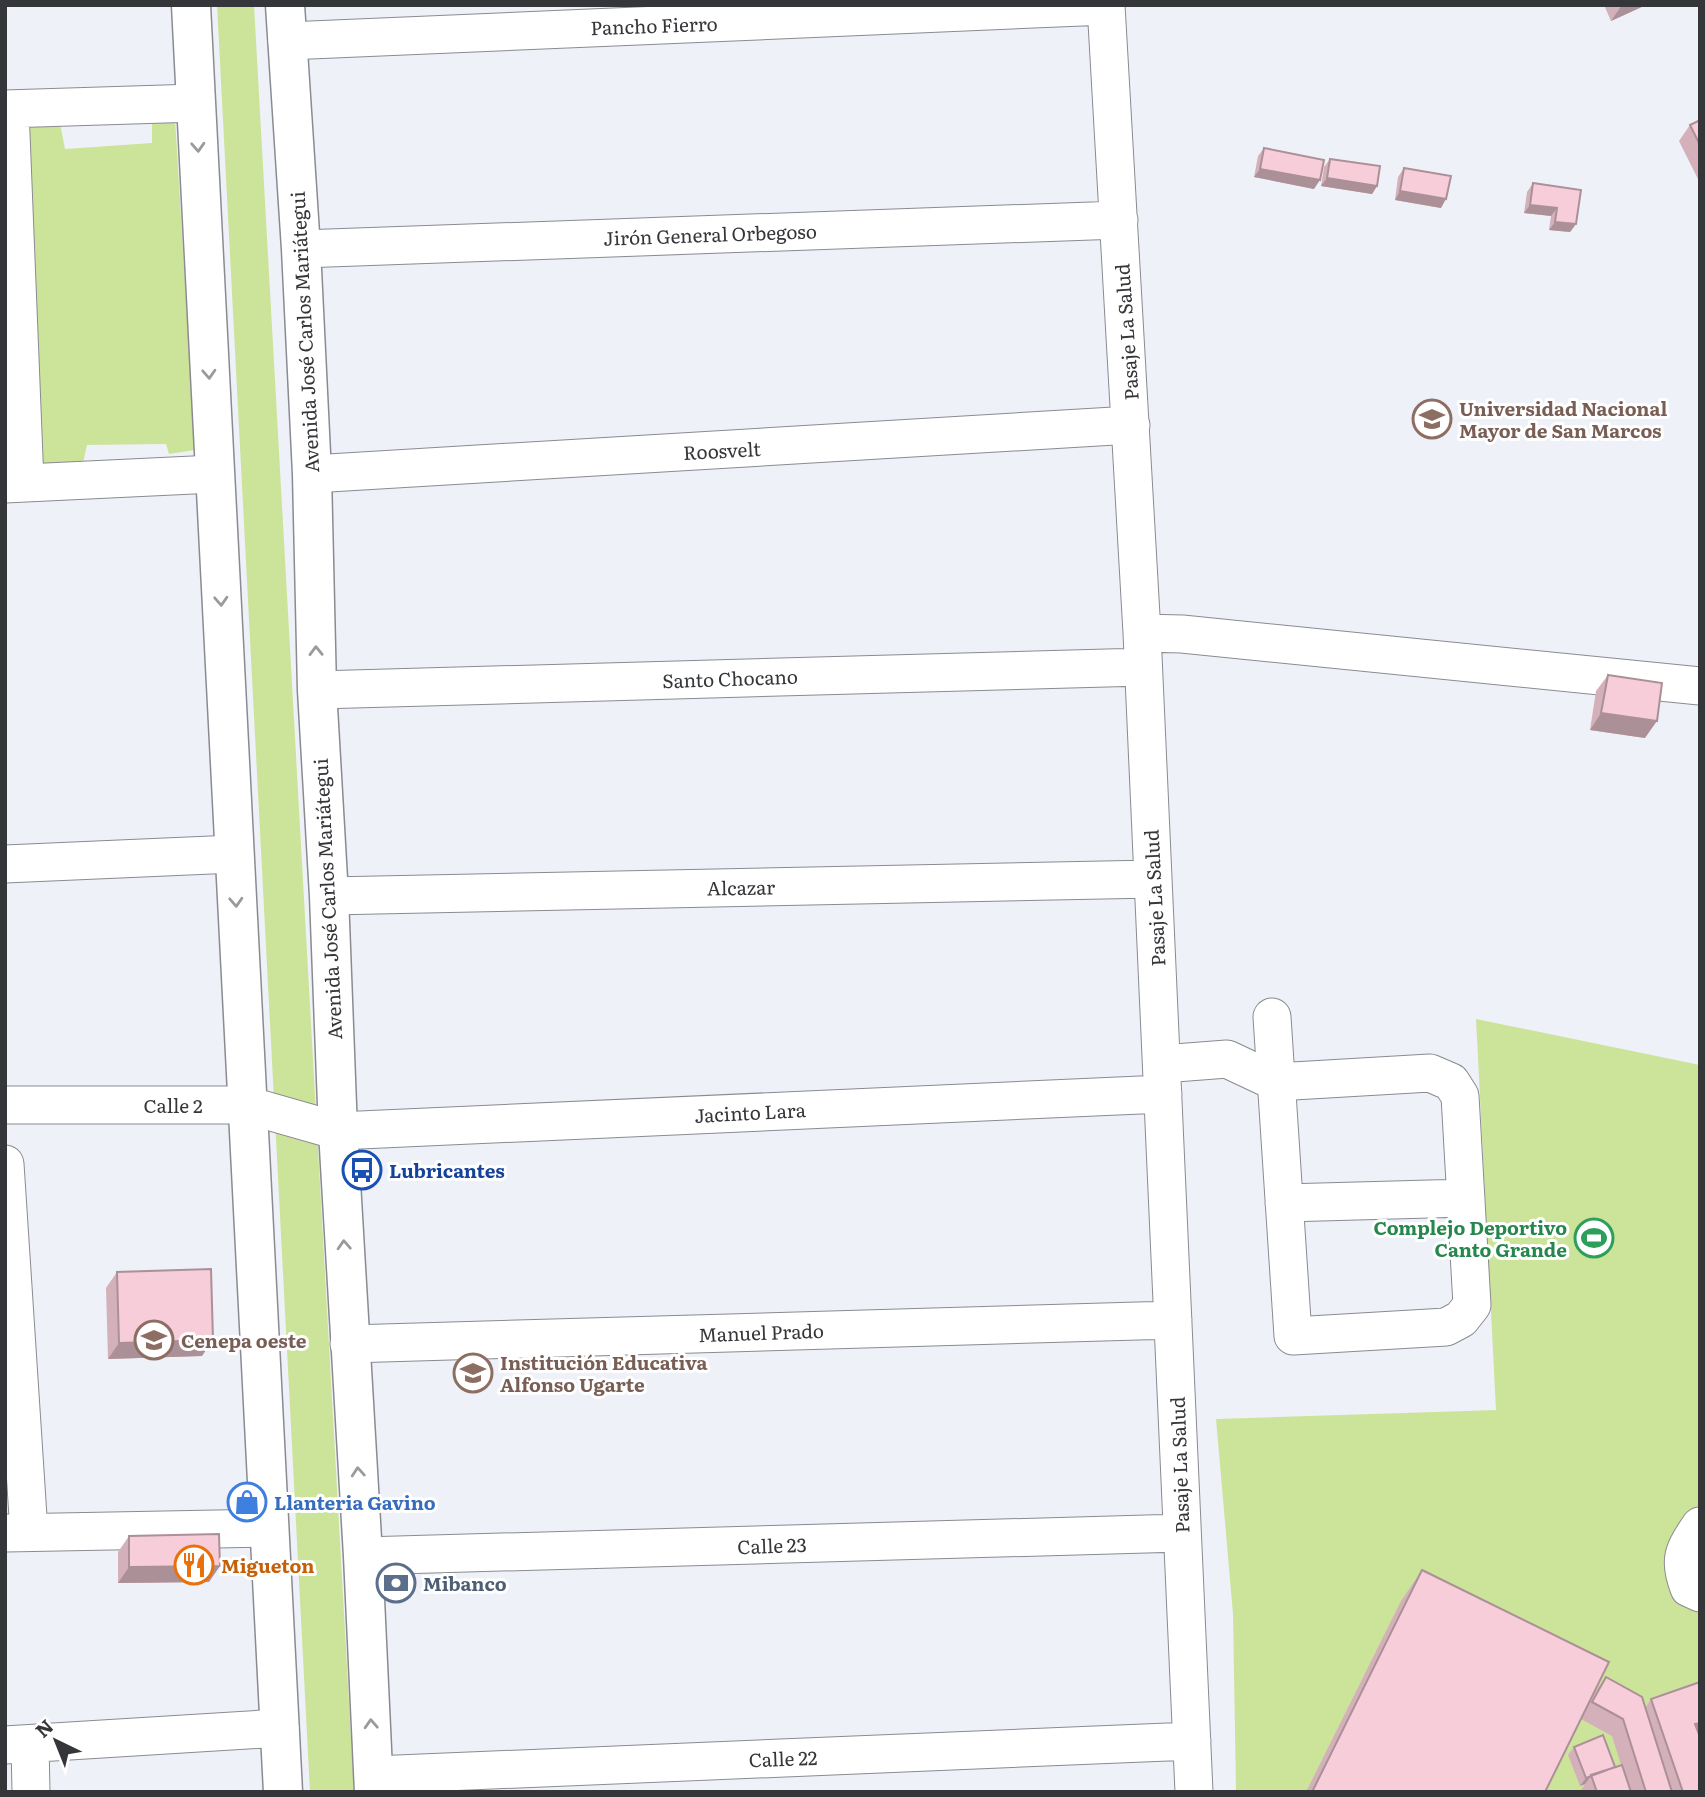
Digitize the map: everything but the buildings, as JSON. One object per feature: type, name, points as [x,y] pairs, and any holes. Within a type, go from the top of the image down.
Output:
[{"type":"main road","points":[[191,5],[283,1792]]},
{"type":"main road","name":"Avenida José Carlos Mariátegui","points":[[286,23],[301,249],[312,474],[317,690],[349,1344],[374,1783]]},
{"type":"street","name":"Pancho Fierro","points":[[286,23],[1106,5]]},
{"type":"street","name":"Pasaje La Salud","points":[[1106,5],[1132,425],[1194,1792]]},
{"type":"street","points":[[196,103],[8,109],[15,484],[214,474]]},
{"type":"street","name":"Jirón General Orbegoso","points":[[301,249],[1119,220]]},
{"type":"street","name":"Roosvelt","points":[[312,474],[1132,425]]},
{"type":"street","name":"Santo Chocano","points":[[317,690],[1143,650],[1182,634],[1700,686]]},
{"type":"street","points":[[5,864],[234,854]]},
{"type":"street","name":"Alcazar","points":[[329,896],[1153,879]]},
{"type":"street","points":[[1272,1017],[1276,1082],[1293,1336],[1446,1327],[1461,1319],[1472,1305],[1460,1096],[1451,1082],[1430,1073],[1276,1082]]},
{"type":"street","name":"Jacinto Lara","points":[[338,1131],[1162,1079],[1227,1059],[1276,1082]]},
{"type":"street","name":"Calle 2","points":[[5,1105],[247,1105],[338,1131]]},
{"type":"street","points":[[5,1164],[17,1533],[269,1528]]},
{"type":"street","points":[[1284,1203],[1466,1198]]},
{"type":"street","name":"Manuel Prado","points":[[349,1344],[1174,1320]]},
{"type":"street","points":[[1700,1526],[1687,1545],[1682,1568],[1689,1588],[1700,1593]]},
{"type":"street","name":"Calle 23","points":[[363,1556],[1181,1533]]},
{"type":"street","points":[[32,1792],[17,1744],[280,1728]]},
{"type":"street","name":"Calle 22","points":[[374,1783],[1192,1741]]},
{"type":"green space","points":[[217,5],[254,5],[354,1792],[310,1792]]},
{"type":"green space","points":[[152,116],[175,118],[195,450],[169,454],[166,444],[87,445],[82,467],[41,474],[23,129],[30,121],[59,118],[65,149],[152,143]]},
{"type":"green space","name":"Complejo Deportivo Canto Grande","points":[[1476,1019],[1700,1065],[1700,1792],[1236,1792],[1233,1614],[1216,1419],[1496,1410]]},
{"type":"place","name":"Universidad Nacional Mayor de San Marcos","points":[[1432,419]]},
{"type":"place","name":"Lubricantes","points":[[362,1170]]},
{"type":"place","name":"Complejo Deportivo Canto Grande","points":[[1594,1238]]},
{"type":"place","name":"Cenepa oeste","points":[[154,1340]]},
{"type":"place","name":"Institución Educativa Alfonso Ugarte","points":[[473,1373]]},
{"type":"place","name":"Llanteria Gavino","points":[[247,1502]]},
{"type":"place","name":"Migueton","points":[[194,1565]]},
{"type":"place","name":"Mibanco","points":[[396,1583]]}]
